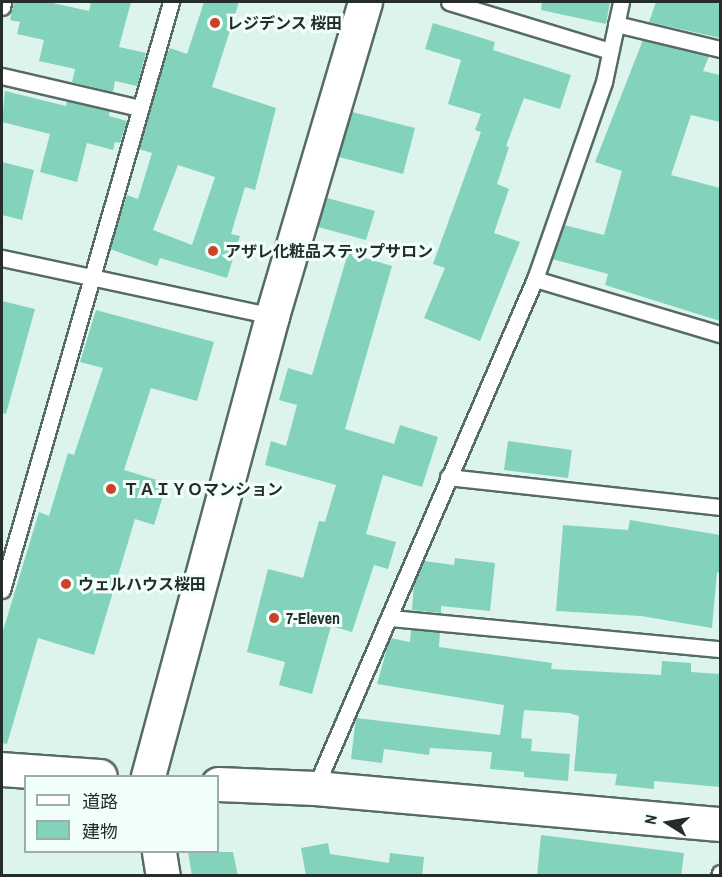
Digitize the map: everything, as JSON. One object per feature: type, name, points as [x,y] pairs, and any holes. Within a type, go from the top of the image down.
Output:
[{"type":"street","points":[[149,775],[272,316],[365,2]]},
{"type":"street","points":[[2,769],[76,775]]},
{"type":"street","points":[[219,784],[315,788],[720,824]]},
{"type":"street","points":[[159,853],[163,876]]},
{"type":"lane","points":[[2,7],[3,2]]},
{"type":"lane","points":[[2,590],[171,2]]},
{"type":"lane","points":[[449,2],[610,51]]},
{"type":"lane","points":[[315,788],[535,279],[604,82],[621,2]]},
{"type":"lane","points":[[616,24],[720,49]]},
{"type":"lane","points":[[2,76],[139,108]]},
{"type":"lane","points":[[2,258],[91,279],[272,316]]},
{"type":"lane","points":[[535,279],[720,334]]},
{"type":"lane","points":[[448,477],[720,507]]},
{"type":"lane","points":[[390,618],[720,649]]},
{"type":"building","points":[[14,2],[48,2],[89,11],[91,2],[131,2],[119,47],[146,53],[137,86],[115,81],[113,92],[72,82],[75,69],[39,61],[44,40],[17,34],[20,22],[10,20]]},
{"type":"building","points":[[204,2],[239,2],[212,87],[276,108],[255,190],[245,187],[231,234],[240,236],[227,278],[160,258],[157,266],[110,249],[127,195],[138,199],[152,153],[139,149],[165,58],[170,48],[187,54]],"holes":[[[178,165],[215,177],[192,245],[153,230]]]},
{"type":"building","points":[[542,2],[610,2],[606,24],[541,10]]},
{"type":"building","points":[[656,2],[720,2],[720,38],[649,22]]},
{"type":"building","points":[[433,23],[495,42],[493,50],[571,75],[560,109],[524,98],[506,146],[509,147],[497,184],[509,189],[494,233],[520,242],[480,341],[424,318],[445,268],[433,264],[481,132],[475,130],[481,114],[448,104],[461,60],[425,49]]},
{"type":"building","points":[[643,40],[709,56],[703,71],[720,75],[720,122],[691,115],[671,175],[720,188],[720,321],[605,285],[608,274],[552,259],[564,225],[604,235],[622,171],[595,162]]},
{"type":"building","points":[[5,91],[66,106],[67,101],[110,111],[109,116],[127,121],[120,143],[115,142],[113,150],[87,143],[77,182],[40,172],[50,134],[2,122]]},
{"type":"building","points":[[352,112],[415,128],[403,174],[339,157]]},
{"type":"building","points":[[2,162],[34,170],[22,220],[2,215]]},
{"type":"building","points":[[327,198],[375,211],[366,240],[318,227]]},
{"type":"building","points":[[348,253],[392,266],[345,429],[394,444],[400,425],[438,437],[422,487],[383,475],[366,534],[396,542],[388,569],[374,565],[352,632],[331,626],[312,694],[279,685],[285,662],[247,652],[268,569],[303,578],[319,521],[325,522],[336,485],[265,465],[271,441],[286,446],[297,405],[279,400],[288,368],[312,375]]},
{"type":"building","points":[[2,301],[35,309],[6,414],[2,413]]},
{"type":"building","points":[[96,310],[214,342],[197,401],[151,388],[124,470],[167,483],[154,525],[135,519],[94,655],[38,638],[7,744],[2,743],[2,634],[39,512],[49,516],[68,453],[74,455],[103,368],[80,362]]},
{"type":"building","points":[[508,441],[572,450],[568,478],[504,470]]},
{"type":"building","points":[[630,520],[720,535],[720,573],[717,572],[712,628],[641,616],[556,611],[563,525],[628,530]]},
{"type":"building","points":[[455,558],[495,563],[490,611],[441,606],[441,613],[412,610],[414,583],[424,561],[454,565]]},
{"type":"building","points":[[411,630],[440,632],[439,647],[552,663],[551,669],[661,675],[662,661],[691,663],[691,672],[720,674],[720,787],[654,781],[654,789],[615,785],[617,774],[574,771],[579,716],[569,713],[524,710],[521,738],[532,739],[531,751],[570,754],[568,781],[524,777],[524,772],[490,769],[492,752],[430,748],[429,755],[384,749],[382,763],[351,759],[356,718],[500,735],[504,705],[377,684],[390,638],[410,642]]},
{"type":"building","points":[[541,835],[684,853],[681,876],[537,876]]},
{"type":"building","points":[[328,843],[330,854],[389,863],[390,853],[424,857],[422,876],[306,876],[301,848]]},
{"type":"building","points":[[233,852],[238,876],[192,876],[188,853]]},
{"type":"place","name":"レジデンス 桜田","points":[[215,23]]},
{"type":"place","name":"アザレ化粧品ステップサロン","points":[[213,251]]},
{"type":"place","name":"ＴＡＩＹＯマンション","points":[[111,489]]},
{"type":"place","name":"ウェルハウス桜田","points":[[66,584]]},
{"type":"place","name":"7-Eleven","points":[[274,618]]}]
